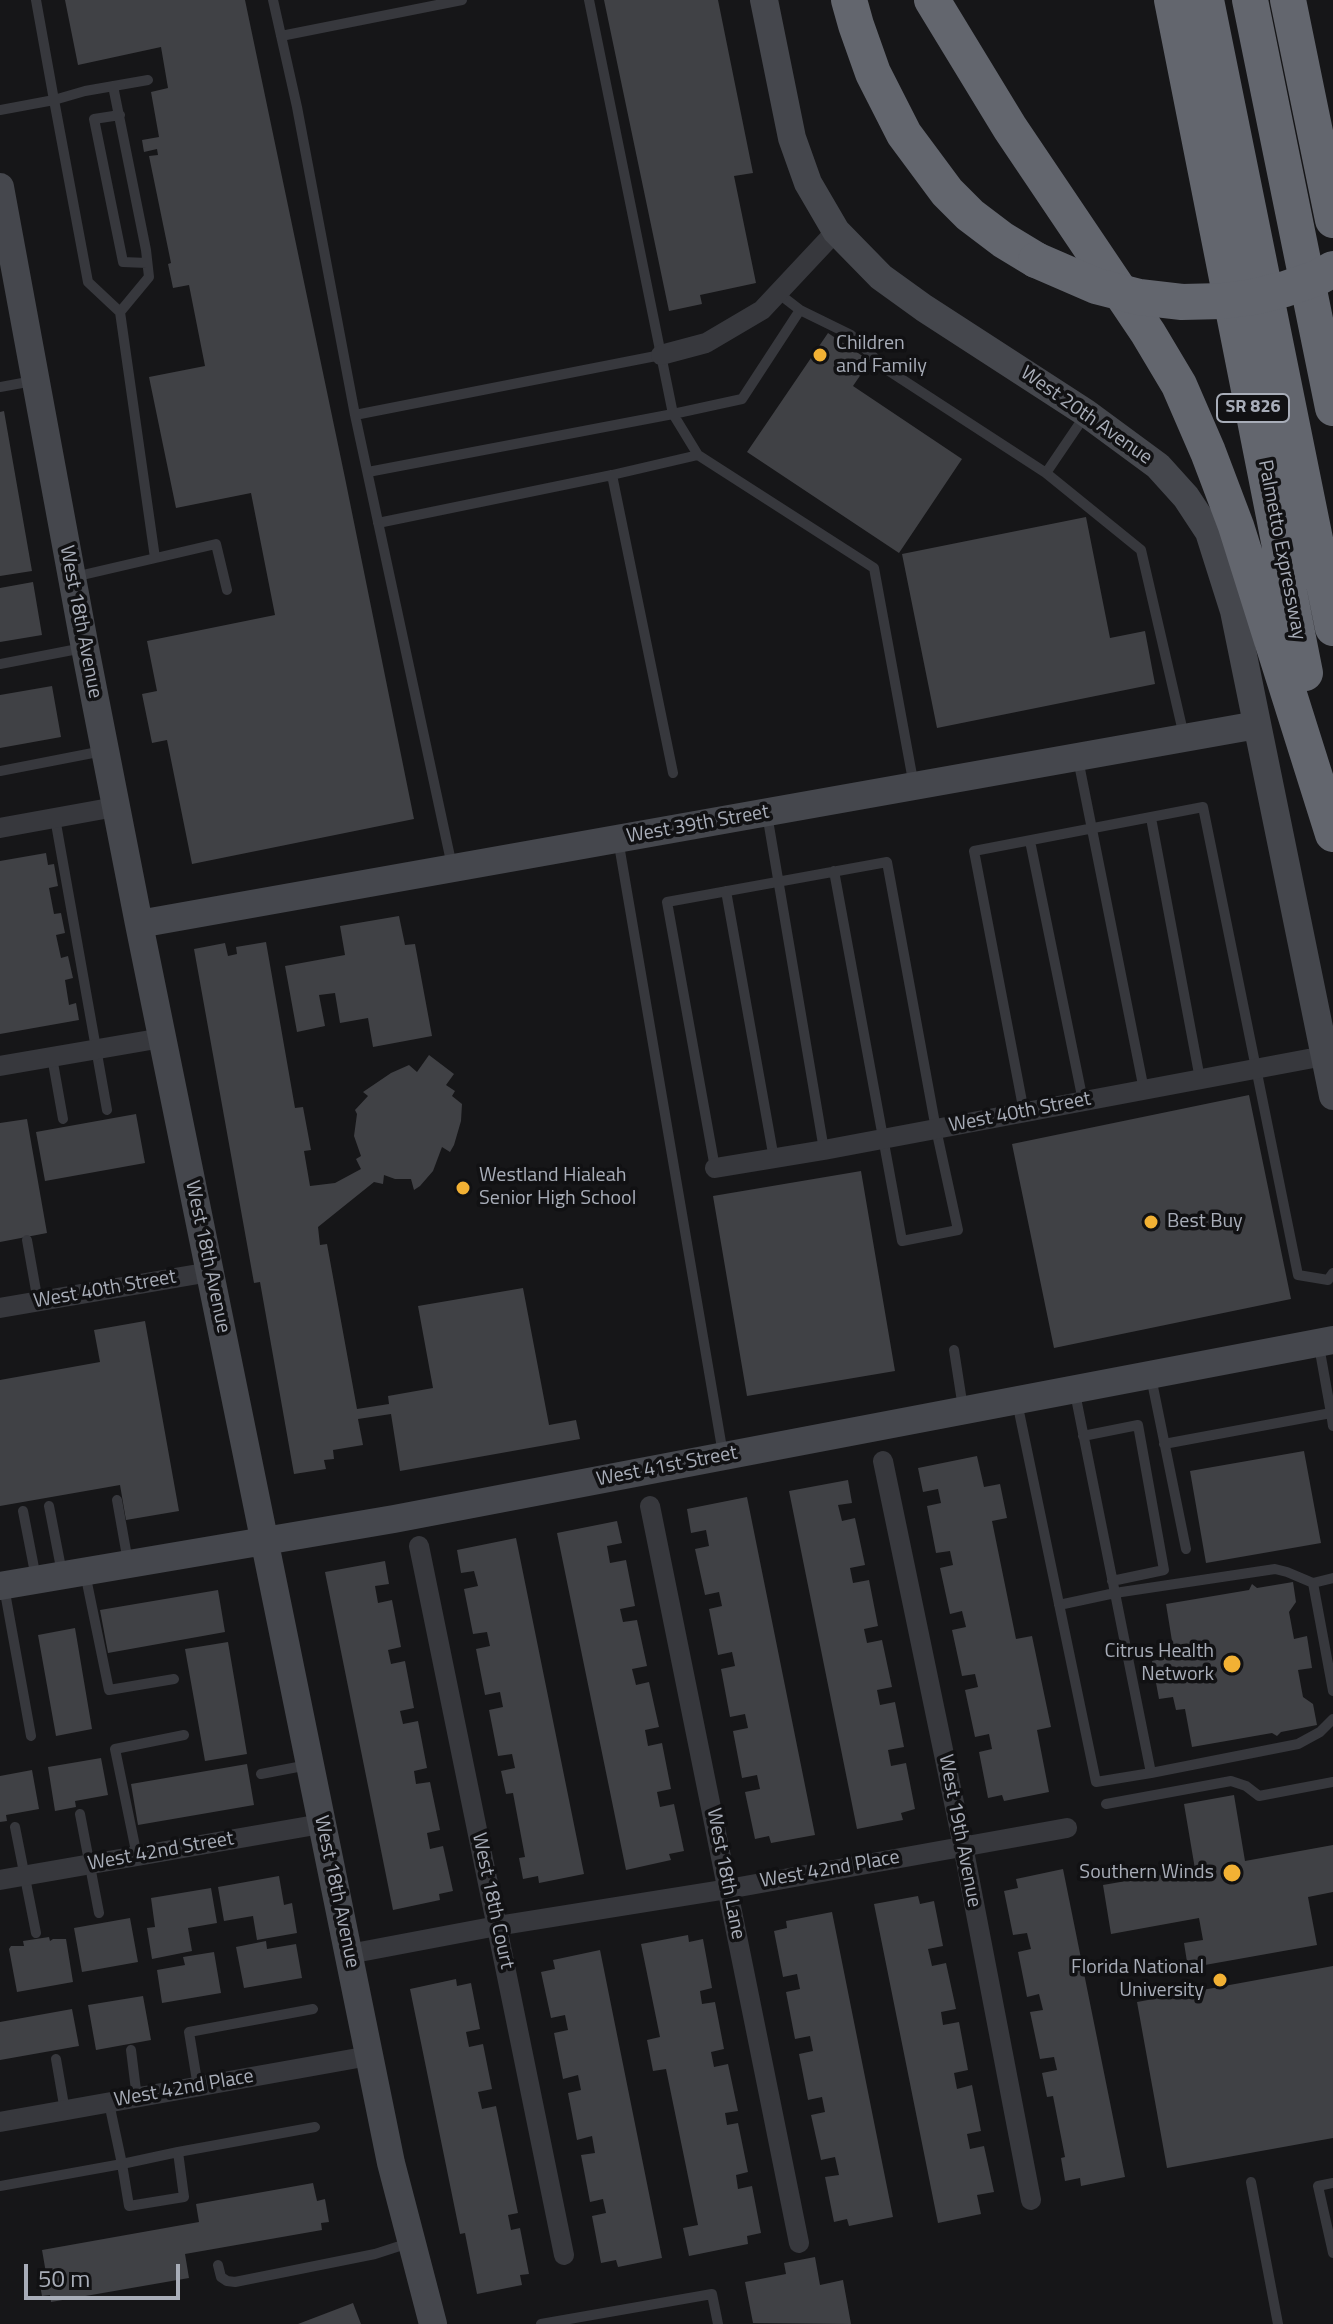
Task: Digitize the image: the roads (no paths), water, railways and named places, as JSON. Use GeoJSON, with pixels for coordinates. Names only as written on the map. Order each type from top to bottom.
{"type":"FeatureCollection","features":[{"type":"Feature","properties":{"kind":"highway"},"geometry":{"type":"LineString","coordinates":[[849,0],[873,73],[904,134],[947,192],[970,215],[1036,260],[1096,286],[1139,297],[1182,302],[1253,297],[1317,278],[1333,269]]}},
{"type":"Feature","properties":{"kind":"highway"},"geometry":{"type":"LineString","coordinates":[[932,0],[1010,128],[1148,333],[1179,385],[1236,526],[1333,834]]}},
{"type":"Feature","properties":{"kind":"highway","name":"Palmetto Expressway"},"geometry":{"type":"LineString","coordinates":[[1172,0],[1333,817]]}},
{"type":"Feature","properties":{"kind":"highway"},"geometry":{"type":"LineString","coordinates":[[1206,0],[1333,628]]}},
{"type":"Feature","properties":{"kind":"highway"},"geometry":{"type":"LineString","coordinates":[[1250,0],[1333,408]]}},
{"type":"Feature","properties":{"kind":"highway"},"geometry":{"type":"LineString","coordinates":[[1288,0],[1333,220]]}},
{"type":"Feature","properties":{"kind":"street","name":"West 20th Avenue"},"geometry":{"type":"LineString","coordinates":[[764,0],[792,138],[808,183],[836,231],[891,284],[1086,413],[1158,466],[1186,497],[1209,532],[1234,611],[1333,1096]]}},
{"type":"Feature","properties":{"kind":"street","name":"West 18th Avenue"},"geometry":{"type":"LineString","coordinates":[[0,187],[11,317],[35,381],[115,807],[321,1824],[391,2163],[433,2324]]}},
{"type":"Feature","properties":{"kind":"street"},"geometry":{"type":"LineString","coordinates":[[661,355],[706,343],[762,310],[836,231]]}},
{"type":"Feature","properties":{"kind":"street","name":"West 39th Street"},"geometry":{"type":"LineString","coordinates":[[139,924],[1257,725]]}},
{"type":"Feature","properties":{"kind":"street"},"geometry":{"type":"LineString","coordinates":[[0,828],[115,807]]}},
{"type":"Feature","properties":{"kind":"street"},"geometry":{"type":"LineString","coordinates":[[0,1066],[162,1038]]}},
{"type":"Feature","properties":{"kind":"street","name":"West 40th Street"},"geometry":{"type":"LineString","coordinates":[[715,1168],[1324,1056]]}},
{"type":"Feature","properties":{"kind":"street","name":"West 40th Street"},"geometry":{"type":"LineString","coordinates":[[0,1308],[210,1272]]}},
{"type":"Feature","properties":{"kind":"street","name":"West 41st Street"},"geometry":{"type":"LineString","coordinates":[[2,1586],[394,1519],[1326,1341]]}},
{"type":"Feature","properties":{"kind":"street","name":"West 19th Avenue"},"geometry":{"type":"LineString","coordinates":[[883,1461],[963,1846],[1031,2200]]}},
{"type":"Feature","properties":{"kind":"street","name":"West 18th Lane"},"geometry":{"type":"LineString","coordinates":[[650,1506],[799,2243]]}},
{"type":"Feature","properties":{"kind":"street","name":"West 18th Court"},"geometry":{"type":"LineString","coordinates":[[419,1546],[564,2255]]}},
{"type":"Feature","properties":{"kind":"street","name":"West 42nd Street"},"geometry":{"type":"LineString","coordinates":[[0,1880],[321,1824]]}},
{"type":"Feature","properties":{"kind":"street","name":"West 42nd Place"},"geometry":{"type":"LineString","coordinates":[[497,1926],[728,1889],[1067,1828]]}},
{"type":"Feature","properties":{"kind":"street"},"geometry":{"type":"LineString","coordinates":[[349,1954],[497,1926]]}},
{"type":"Feature","properties":{"kind":"street","name":"West 42nd Place"},"geometry":{"type":"LineString","coordinates":[[0,2122],[369,2056]]}},
{"type":"Feature","properties":{"kind":"lane"},"geometry":{"type":"LineString","coordinates":[[36,0],[88,282],[120,312],[155,558]]}},
{"type":"Feature","properties":{"kind":"lane"},"geometry":{"type":"LineString","coordinates":[[273,0],[297,107],[355,415],[453,868]]}},
{"type":"Feature","properties":{"kind":"lane"},"geometry":{"type":"LineString","coordinates":[[281,36],[462,0]]}},
{"type":"Feature","properties":{"kind":"lane"},"geometry":{"type":"LineString","coordinates":[[589,0],[673,414],[698,455],[874,568],[914,786]]}},
{"type":"Feature","properties":{"kind":"lane"},"geometry":{"type":"LineString","coordinates":[[0,110],[148,80]]}},
{"type":"Feature","properties":{"kind":"lane"},"geometry":{"type":"LineString","coordinates":[[113,86],[149,277],[120,312]]}},
{"type":"Feature","properties":{"kind":"lane"},"geometry":{"type":"LineString","coordinates":[[120,115],[94,119],[123,262],[147,263]]}},
{"type":"Feature","properties":{"kind":"lane"},"geometry":{"type":"LineString","coordinates":[[778,293],[800,310],[851,335],[886,369],[1046,473],[1141,550],[1184,738]]}},
{"type":"Feature","properties":{"kind":"lane"},"geometry":{"type":"LineString","coordinates":[[368,472],[742,399],[800,310]]}},
{"type":"Feature","properties":{"kind":"lane"},"geometry":{"type":"LineString","coordinates":[[355,415],[661,355]]}},
{"type":"Feature","properties":{"kind":"lane"},"geometry":{"type":"LineString","coordinates":[[0,387],[35,381]]}},
{"type":"Feature","properties":{"kind":"lane"},"geometry":{"type":"LineString","coordinates":[[1046,473],[1086,413]]}},
{"type":"Feature","properties":{"kind":"lane"},"geometry":{"type":"LineString","coordinates":[[378,523],[698,455]]}},
{"type":"Feature","properties":{"kind":"lane"},"geometry":{"type":"LineString","coordinates":[[612,475],[673,773]]}},
{"type":"Feature","properties":{"kind":"lane"},"geometry":{"type":"LineString","coordinates":[[72,577],[216,544],[227,590]]}},
{"type":"Feature","properties":{"kind":"lane"},"geometry":{"type":"LineString","coordinates":[[0,664],[85,648]]}},
{"type":"Feature","properties":{"kind":"lane"},"geometry":{"type":"LineString","coordinates":[[0,771],[104,750]]}},
{"type":"Feature","properties":{"kind":"lane"},"geometry":{"type":"LineString","coordinates":[[1078,757],[1144,1090]]}},
{"type":"Feature","properties":{"kind":"lane"},"geometry":{"type":"LineString","coordinates":[[1024,1112],[974,851],[1203,807],[1298,1275],[1328,1280],[1333,1273]]}},
{"type":"Feature","properties":{"kind":"lane"},"geometry":{"type":"LineString","coordinates":[[767,812],[824,1150]]}},
{"type":"Feature","properties":{"kind":"lane"},"geometry":{"type":"LineString","coordinates":[[55,818],[107,1110]]}},
{"type":"Feature","properties":{"kind":"lane"},"geometry":{"type":"LineString","coordinates":[[1151,818],[1200,1079]]}},
{"type":"Feature","properties":{"kind":"lane"},"geometry":{"type":"LineString","coordinates":[[618,839],[724,1456]]}},
{"type":"Feature","properties":{"kind":"lane"},"geometry":{"type":"LineString","coordinates":[[1030,841],[1083,1101]]}},
{"type":"Feature","properties":{"kind":"lane"},"geometry":{"type":"LineString","coordinates":[[715,1168],[667,902],[834,871],[887,862],[936,1129],[958,1230],[902,1241],[834,871]]}},
{"type":"Feature","properties":{"kind":"lane"},"geometry":{"type":"LineString","coordinates":[[726,891],[774,1159]]}},
{"type":"Feature","properties":{"kind":"lane"},"geometry":{"type":"LineString","coordinates":[[52,1057],[63,1119]]}},
{"type":"Feature","properties":{"kind":"lane"},"geometry":{"type":"LineString","coordinates":[[27,1240],[38,1302]]}},
{"type":"Feature","properties":{"kind":"lane"},"geometry":{"type":"LineString","coordinates":[[1326,1341],[1333,1426]]}},
{"type":"Feature","properties":{"kind":"lane"},"geometry":{"type":"LineString","coordinates":[[954,1350],[964,1410]]}},
{"type":"Feature","properties":{"kind":"lane"},"geometry":{"type":"LineString","coordinates":[[1151,1375],[1186,1549]]}},
{"type":"Feature","properties":{"kind":"lane"},"geometry":{"type":"LineString","coordinates":[[1074,1389],[1151,1773]]}},
{"type":"Feature","properties":{"kind":"lane"},"geometry":{"type":"LineString","coordinates":[[1017,1400],[1096,1782],[1298,1744],[1320,1732],[1333,1719]]}},
{"type":"Feature","properties":{"kind":"lane"},"geometry":{"type":"LineString","coordinates":[[1164,1444],[1331,1413]]}},
{"type":"Feature","properties":{"kind":"lane"},"geometry":{"type":"LineString","coordinates":[[1083,1436],[1138,1425],[1164,1570],[1112,1581]]}},
{"type":"Feature","properties":{"kind":"lane"},"geometry":{"type":"LineString","coordinates":[[117,1500],[128,1564]]}},
{"type":"Feature","properties":{"kind":"lane"},"geometry":{"type":"LineString","coordinates":[[49,1506],[61,1575]]}},
{"type":"Feature","properties":{"kind":"lane"},"geometry":{"type":"LineString","coordinates":[[23,1511],[61,1575],[109,1690],[174,1679]]}},
{"type":"Feature","properties":{"kind":"lane"},"geometry":{"type":"LineString","coordinates":[[1059,1605],[1115,1593],[1275,1569],[1313,1583],[1333,1578]]}},
{"type":"Feature","properties":{"kind":"lane"},"geometry":{"type":"LineString","coordinates":[[1313,1583],[1333,1691]]}},
{"type":"Feature","properties":{"kind":"lane"},"geometry":{"type":"LineString","coordinates":[[2,1586],[31,1736]]}},
{"type":"Feature","properties":{"kind":"lane"},"geometry":{"type":"LineString","coordinates":[[137,1856],[115,1749],[184,1735]]}},
{"type":"Feature","properties":{"kind":"lane"},"geometry":{"type":"LineString","coordinates":[[261,1774],[310,1764]]}},
{"type":"Feature","properties":{"kind":"lane"},"geometry":{"type":"LineString","coordinates":[[1106,1804],[1231,1781],[1246,1786],[1259,1796],[1333,1782]]}},
{"type":"Feature","properties":{"kind":"lane"},"geometry":{"type":"LineString","coordinates":[[80,1814],[99,1913]]}},
{"type":"Feature","properties":{"kind":"lane"},"geometry":{"type":"LineString","coordinates":[[15,1827],[36,1933]]}},
{"type":"Feature","properties":{"kind":"lane"},"geometry":{"type":"LineString","coordinates":[[198,2087],[189,2032],[313,2009]]}},
{"type":"Feature","properties":{"kind":"lane"},"geometry":{"type":"LineString","coordinates":[[131,2050],[137,2098]]}},
{"type":"Feature","properties":{"kind":"lane"},"geometry":{"type":"LineString","coordinates":[[56,2059],[65,2111]]}},
{"type":"Feature","properties":{"kind":"lane"},"geometry":{"type":"LineString","coordinates":[[109,2103],[129,2206],[184,2197],[178,2152]]}},
{"type":"Feature","properties":{"kind":"lane"},"geometry":{"type":"LineString","coordinates":[[0,2186],[315,2127]]}},
{"type":"Feature","properties":{"kind":"lane"},"geometry":{"type":"LineString","coordinates":[[1251,2182],[1278,2324]]}},
{"type":"Feature","properties":{"kind":"lane"},"geometry":{"type":"LineString","coordinates":[[1333,2183],[1318,2186],[1333,2253]]}},
{"type":"Feature","properties":{"kind":"lane"},"geometry":{"type":"LineString","coordinates":[[218,2265],[221,2277],[235,2282],[375,2254],[411,2242]]}},
{"type":"Feature","properties":{"kind":"lane"},"geometry":{"type":"LineString","coordinates":[[541,2324],[712,2294],[718,2324]]}},
{"type":"Feature","properties":{"kind":"place","name":"Children and Family"},"geometry":{"type":"Point","coordinates":[820,355]}},
{"type":"Feature","properties":{"kind":"place","name":"Westland Hialeah Senior High School"},"geometry":{"type":"Point","coordinates":[463,1188]}},
{"type":"Feature","properties":{"kind":"place","name":"Best Buy"},"geometry":{"type":"Point","coordinates":[1151,1222]}},
{"type":"Feature","properties":{"kind":"place","name":"Citrus Health Network"},"geometry":{"type":"Point","coordinates":[1232,1664]}},
{"type":"Feature","properties":{"kind":"place","name":"Southern Winds"},"geometry":{"type":"Point","coordinates":[1232,1873]}},
{"type":"Feature","properties":{"kind":"place","name":"Florida National University"},"geometry":{"type":"Point","coordinates":[1220,1980]}}]}
